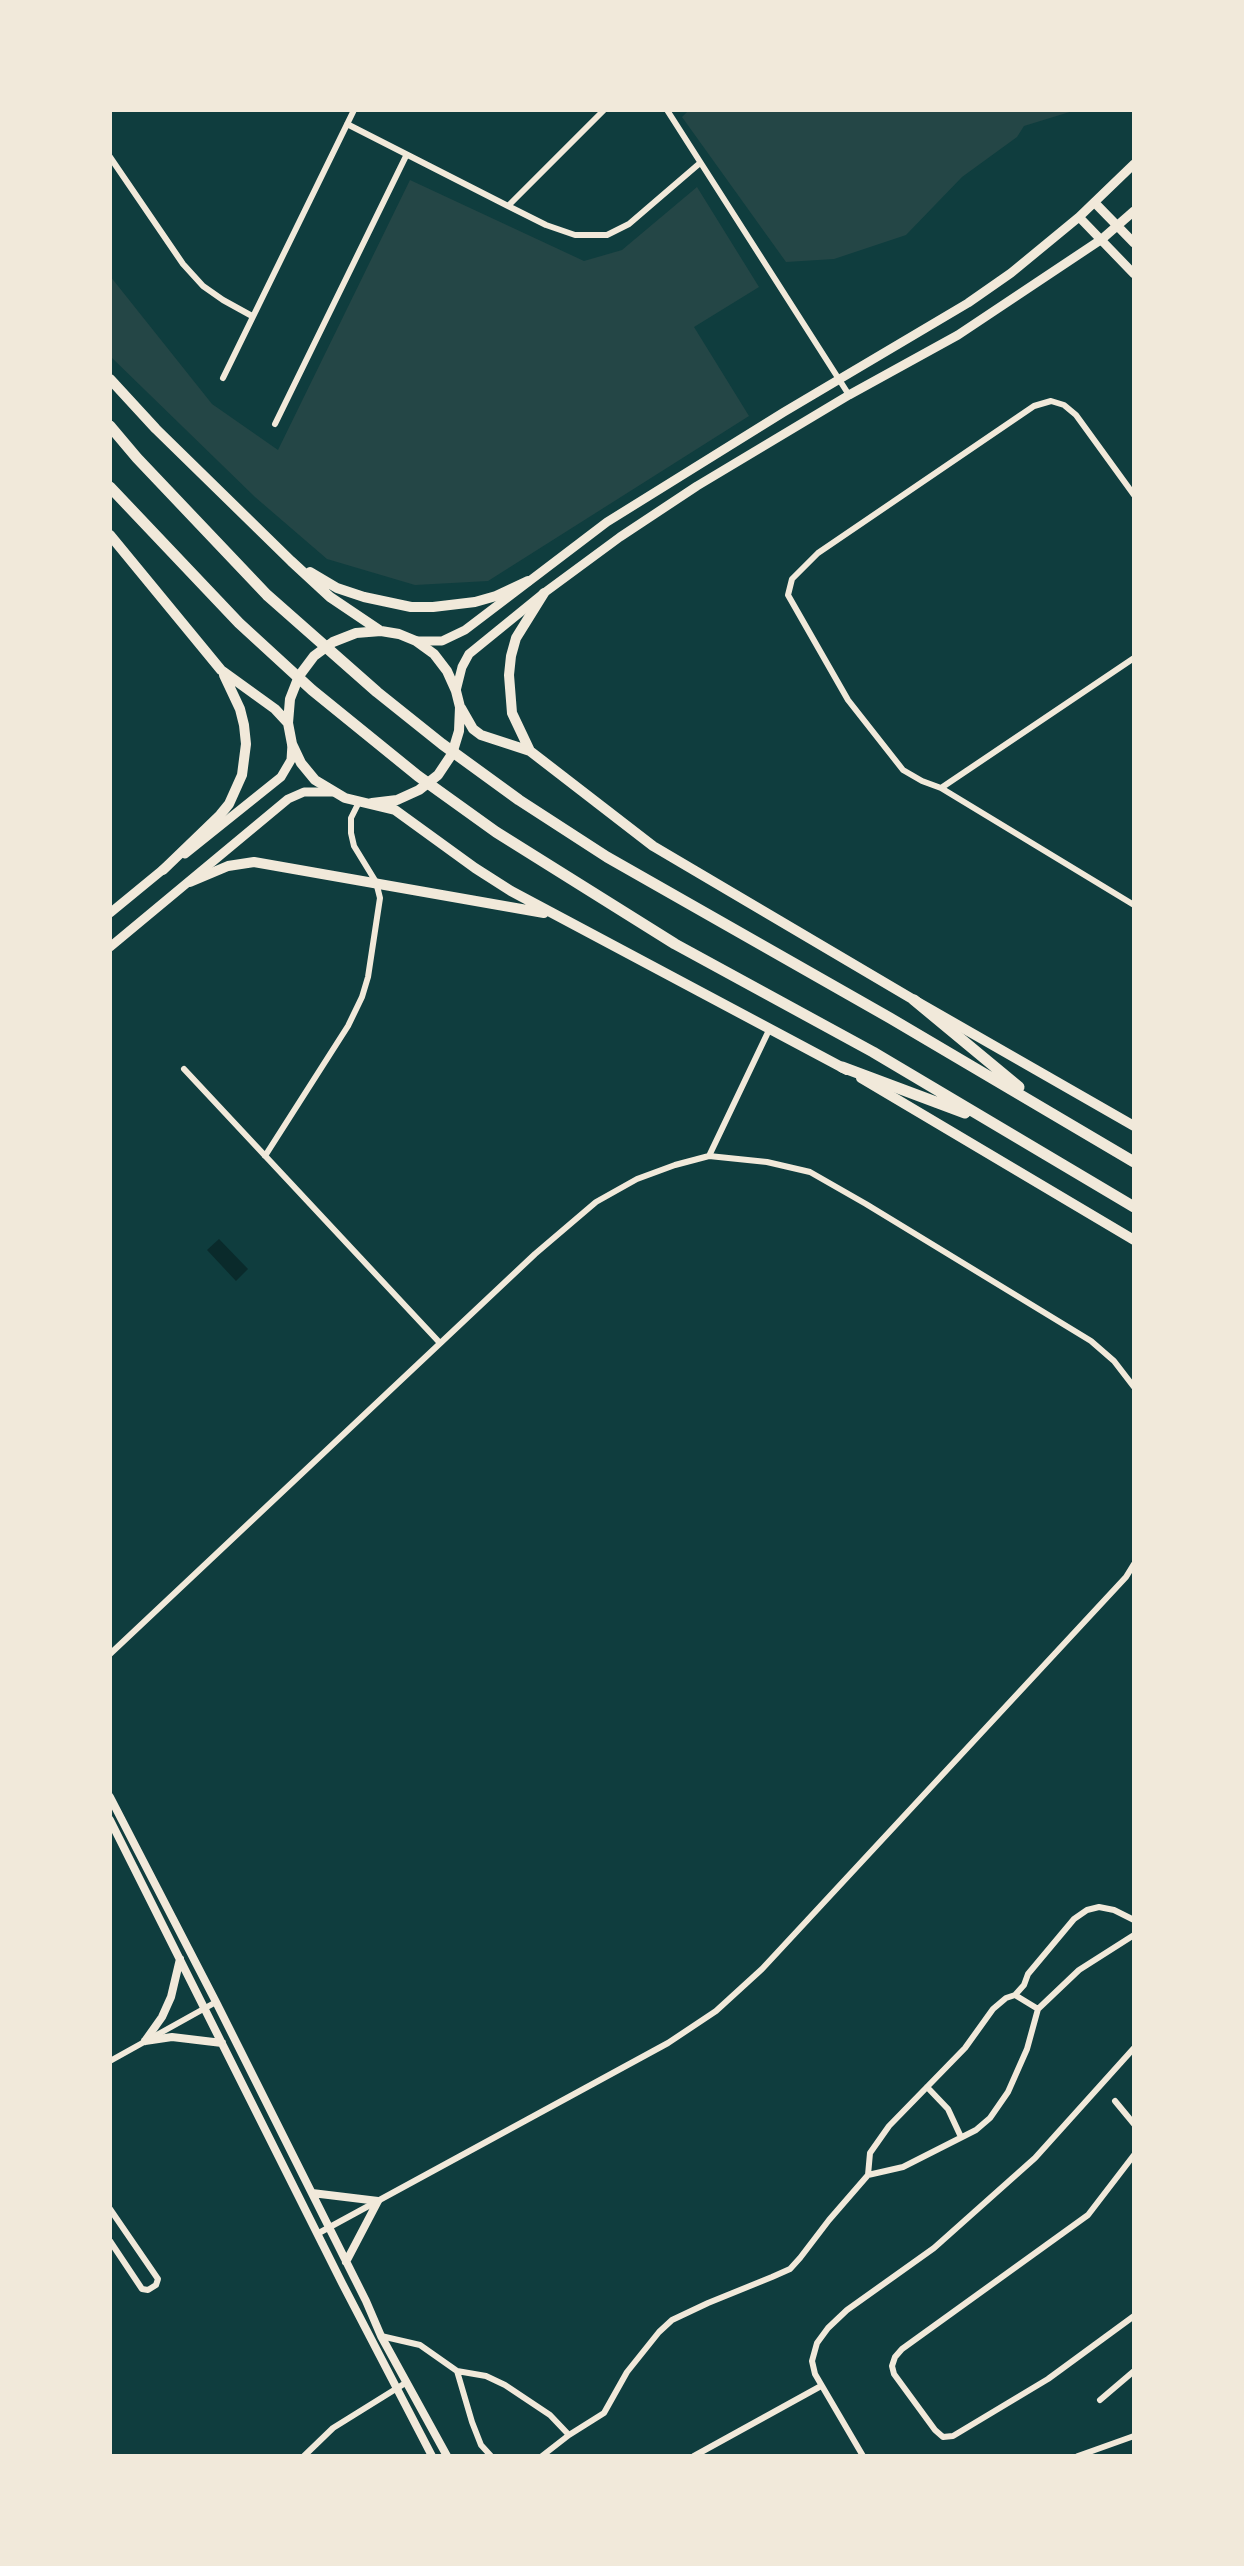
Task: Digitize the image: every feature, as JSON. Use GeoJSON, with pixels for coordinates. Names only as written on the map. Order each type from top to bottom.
{"type":"FeatureCollection","features":[{"type":"Feature","properties":{"kind":"highway"},"geometry":{"type":"LineString","coordinates":[[110,379],[291,561],[330,597],[381,631]]}},
{"type":"Feature","properties":{"kind":"highway"},"geometry":{"type":"LineString","coordinates":[[110,426],[267,595],[382,696],[519,800],[607,857],[1134,1162]]}},
{"type":"Feature","properties":{"kind":"highway"},"geometry":{"type":"LineString","coordinates":[[110,487],[239,623],[364,734],[496,832],[675,944],[873,1052],[1134,1207]]}},
{"type":"Feature","properties":{"kind":"highway"},"geometry":{"type":"LineString","coordinates":[[110,535],[221,670],[240,709],[244,725],[246,744],[242,775],[229,804],[163,870]]}},
{"type":"Feature","properties":{"kind":"highway"},"geometry":{"type":"LineString","coordinates":[[291,561],[337,588],[375,601],[411,607],[475,602],[528,581]]}},
{"type":"Feature","properties":{"kind":"highway"},"geometry":{"type":"LineString","coordinates":[[530,751],[512,713],[509,675],[516,638],[544,593]]}},
{"type":"Feature","properties":{"kind":"highway"},"geometry":{"type":"LineString","coordinates":[[381,631],[416,641],[434,654],[447,671],[456,691],[460,707],[459,731],[452,754],[438,775],[419,790],[397,800],[359,802],[332,792],[315,780],[301,763],[292,744],[288,723],[290,699],[299,676],[314,656],[333,642],[356,633],[381,631]]}},
{"type":"Feature","properties":{"kind":"highway"},"geometry":{"type":"LineString","coordinates":[[221,670],[275,709],[288,723]]}},
{"type":"Feature","properties":{"kind":"highway"},"geometry":{"type":"LineString","coordinates":[[460,707],[473,729],[481,735],[530,751],[653,846],[1134,1126]]}},
{"type":"Feature","properties":{"kind":"highway"},"geometry":{"type":"LineString","coordinates":[[372,803],[406,816],[475,868],[573,924],[842,1067],[1134,1240]]}},
{"type":"Feature","properties":{"kind":"highway"},"geometry":{"type":"LineString","coordinates":[[190,882],[228,866],[254,862],[525,909],[573,924]]}},
{"type":"Feature","properties":{"kind":"highway"},"geometry":{"type":"LineString","coordinates":[[914,1000],[1044,1108]]}},
{"type":"Feature","properties":{"kind":"highway"},"geometry":{"type":"LineString","coordinates":[[842,1067],[993,1123]]}},
{"type":"Feature","properties":{"kind":"main road"},"geometry":{"type":"LineString","coordinates":[[416,641],[442,641],[465,630],[607,522],[968,303],[1011,273],[1079,217],[1134,164]]}},
{"type":"Feature","properties":{"kind":"main road"},"geometry":{"type":"LineString","coordinates":[[1095,203],[1134,243]]}},
{"type":"Feature","properties":{"kind":"main road"},"geometry":{"type":"LineString","coordinates":[[456,691],[469,654],[544,593],[697,486],[849,395],[958,335],[1102,239],[1134,211]]}},
{"type":"Feature","properties":{"kind":"main road"},"geometry":{"type":"LineString","coordinates":[[1079,217],[1134,274]]}},
{"type":"Feature","properties":{"kind":"main road"},"geometry":{"type":"LineString","coordinates":[[110,913],[281,777],[291,760],[292,744]]}},
{"type":"Feature","properties":{"kind":"main road"},"geometry":{"type":"LineString","coordinates":[[110,947],[288,799],[304,792],[332,792]]}},
{"type":"Feature","properties":{"kind":"street"},"geometry":{"type":"LineString","coordinates":[[223,378],[354,110]]}},
{"type":"Feature","properties":{"kind":"street"},"geometry":{"type":"LineString","coordinates":[[508,206],[604,110]]}},
{"type":"Feature","properties":{"kind":"street"},"geometry":{"type":"LineString","coordinates":[[670,111],[849,395]]}},
{"type":"Feature","properties":{"kind":"street"},"geometry":{"type":"LineString","coordinates":[[347,124],[546,225],[575,235],[607,235],[629,224],[700,163]]}},
{"type":"Feature","properties":{"kind":"street"},"geometry":{"type":"LineString","coordinates":[[275,424],[406,156]]}},
{"type":"Feature","properties":{"kind":"street"},"geometry":{"type":"LineString","coordinates":[[110,157],[183,264],[203,286],[252,316]]}},
{"type":"Feature","properties":{"kind":"street"},"geometry":{"type":"LineString","coordinates":[[1134,495],[1076,415],[1064,405],[1051,401],[1034,406],[818,553],[792,579],[788,595],[848,700],[903,770],[941,788],[1134,905]]}},
{"type":"Feature","properties":{"kind":"street"},"geometry":{"type":"LineString","coordinates":[[941,788],[1134,658]]}},
{"type":"Feature","properties":{"kind":"street"},"geometry":{"type":"LineString","coordinates":[[265,1156],[334,1048],[362,997],[380,910],[376,882],[354,846],[351,833],[351,818],[359,802]]}},
{"type":"Feature","properties":{"kind":"street"},"geometry":{"type":"LineString","coordinates":[[709,1156],[770,1028]]}},
{"type":"Feature","properties":{"kind":"street"},"geometry":{"type":"LineString","coordinates":[[184,1069],[440,1343]]}},
{"type":"Feature","properties":{"kind":"street"},"geometry":{"type":"LineString","coordinates":[[110,1654],[535,1254],[596,1202],[637,1179],[709,1156],[767,1162],[810,1172],[1091,1341],[1114,1361],[1134,1387]]}},
{"type":"Feature","properties":{"kind":"street"},"geometry":{"type":"LineString","coordinates":[[317,2234],[668,2043],[716,2011],[755,1977],[1126,1577],[1134,1564]]}},
{"type":"Feature","properties":{"kind":"street"},"geometry":{"type":"LineString","coordinates":[[110,1797],[216,2002],[381,2336],[447,2456]]}},
{"type":"Feature","properties":{"kind":"street"},"geometry":{"type":"LineString","coordinates":[[110,1820],[432,2456]]}},
{"type":"Feature","properties":{"kind":"street"},"geometry":{"type":"LineString","coordinates":[[542,2456],[604,2413],[627,2372],[672,2320],[790,2269],[868,2175],[870,2153],[889,2126],[965,2048],[993,2009],[1024,1985],[1028,1974],[1074,1919],[1087,1910],[1099,1907],[1114,1910],[1134,1920]]}},
{"type":"Feature","properties":{"kind":"street"},"geometry":{"type":"LineString","coordinates":[[868,2175],[903,2167],[990,2118],[1008,2092],[1027,2049],[1038,2009],[1079,1970],[1134,1935]]}},
{"type":"Feature","properties":{"kind":"street"},"geometry":{"type":"LineString","coordinates":[[145,2041],[162,2017],[171,1997],[180,1959]]}},
{"type":"Feature","properties":{"kind":"street"},"geometry":{"type":"LineString","coordinates":[[1015,1995],[1038,2009]]}},
{"type":"Feature","properties":{"kind":"street"},"geometry":{"type":"LineString","coordinates":[[110,2061],[216,2002]]}},
{"type":"Feature","properties":{"kind":"street"},"geometry":{"type":"LineString","coordinates":[[145,2041],[172,2037],[222,2043]]}},
{"type":"Feature","properties":{"kind":"street"},"geometry":{"type":"LineString","coordinates":[[863,2456],[821,2386],[812,2361],[817,2343],[847,2310],[934,2248],[1015,2177],[1134,2048]]}},
{"type":"Feature","properties":{"kind":"street"},"geometry":{"type":"LineString","coordinates":[[927,2087],[948,2109],[961,2137]]}},
{"type":"Feature","properties":{"kind":"street"},"geometry":{"type":"LineString","coordinates":[[1115,2101],[1134,2124]]}},
{"type":"Feature","properties":{"kind":"street"},"geometry":{"type":"LineString","coordinates":[[1134,2155],[1088,2215],[902,2349],[892,2366],[894,2374],[935,2430],[943,2437],[953,2436],[1048,2379],[1134,2316]]}},
{"type":"Feature","properties":{"kind":"street"},"geometry":{"type":"LineString","coordinates":[[312,2193],[378,2201]]}},
{"type":"Feature","properties":{"kind":"street"},"geometry":{"type":"LineString","coordinates":[[346,2262],[378,2201]]}},
{"type":"Feature","properties":{"kind":"street"},"geometry":{"type":"LineString","coordinates":[[110,2209],[158,2279],[156,2285],[148,2290],[142,2289],[110,2241]]}},
{"type":"Feature","properties":{"kind":"street"},"geometry":{"type":"LineString","coordinates":[[381,2336],[420,2345],[457,2371],[486,2376],[505,2385],[550,2415],[569,2435]]}},
{"type":"Feature","properties":{"kind":"street"},"geometry":{"type":"LineString","coordinates":[[457,2371],[481,2445],[491,2456]]}},
{"type":"Feature","properties":{"kind":"street"},"geometry":{"type":"LineString","coordinates":[[1100,2400],[1134,2371]]}},
{"type":"Feature","properties":{"kind":"street"},"geometry":{"type":"LineString","coordinates":[[304,2456],[333,2428],[407,2382]]}},
{"type":"Feature","properties":{"kind":"street"},"geometry":{"type":"LineString","coordinates":[[694,2456],[821,2386]]}},
{"type":"Feature","properties":{"kind":"street"},"geometry":{"type":"LineString","coordinates":[[1078,2456],[1134,2436]]}},
{"type":"Feature","properties":{"kind":"shaded area"},"geometry":{"type":"Polygon","coordinates":[[[689,110],[1076,110],[1024,126],[1017,137],[962,177],[906,235],[834,259],[786,262],[682,117],[689,110]]]}},
{"type":"Feature","properties":{"kind":"shaded area"},"geometry":{"type":"Polygon","coordinates":[[[410,180],[584,261],[622,250],[697,187],[759,287],[694,327],[749,416],[488,581],[415,585],[327,559],[255,497],[110,356],[110,276],[212,404],[278,450],[410,180]]]}},
{"type":"Feature","properties":{"kind":"shaded area"},"geometry":{"type":"Polygon","coordinates":[[[219,1239],[248,1269],[236,1281],[207,1250],[219,1239]]]}}]}
